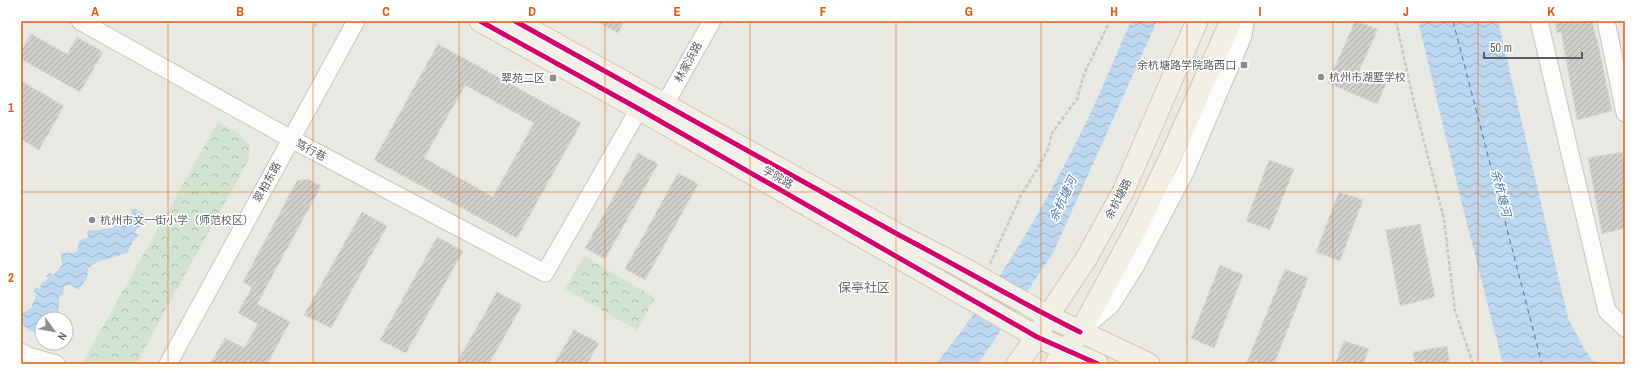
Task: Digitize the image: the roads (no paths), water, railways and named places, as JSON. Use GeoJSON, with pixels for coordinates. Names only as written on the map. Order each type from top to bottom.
{"type":"FeatureCollection","features":[{"type":"Feature","properties":{"kind":"main road","name":"学院路"},"geometry":{"type":"LineString","coordinates":[[480,21],[638,109],[1008,320],[1037,337],[1060,357],[1098,364]]}},
{"type":"Feature","properties":{"kind":"main road","name":"学院路"},"geometry":{"type":"LineString","coordinates":[[515,21],[1020,301],[1080,332],[1149,364]]}},
{"type":"Feature","properties":{"kind":"main road","name":"余杭塘路"},"geometry":{"type":"LineString","coordinates":[[1017,364],[1037,337],[1048,316],[1086,259],[1124,190],[1196,21]]}},
{"type":"Feature","properties":{"kind":"main road"},"geometry":{"type":"LineString","coordinates":[[1060,357],[1080,332],[1136,229],[1165,169],[1231,21]]}},
{"type":"Feature","properties":{"kind":"street","name":"笃行巷"},"geometry":{"type":"LineString","coordinates":[[80,21],[291,139],[545,273],[638,109]]}},
{"type":"Feature","properties":{"kind":"street","name":"翠柏东路"},"geometry":{"type":"LineString","coordinates":[[168,364],[356,21]]}},
{"type":"Feature","properties":{"kind":"street","name":"林家浜路"},"geometry":{"type":"LineString","coordinates":[[665,104],[712,21]]}},
{"type":"Feature","properties":{"kind":"street"},"geometry":{"type":"LineString","coordinates":[[1080,332],[1111,305],[1135,267],[1188,165],[1243,36],[1245,21]]}},
{"type":"Feature","properties":{"kind":"street"},"geometry":{"type":"LineString","coordinates":[[1539,21],[1607,311],[1625,328]]}},
{"type":"Feature","properties":{"kind":"street"},"geometry":{"type":"LineString","coordinates":[[1606,21],[1625,113]]}},
{"type":"Feature","properties":{"kind":"street"},"geometry":{"type":"LineString","coordinates":[[21,352],[28,356],[56,364]]}},
{"type":"Feature","properties":{"kind":"water","name":"余杭塘河"},"geometry":{"type":"Polygon","coordinates":[[[1131,21],[1157,21],[1053,253],[978,364],[936,364],[994,285],[1045,201],[1083,128],[1131,21]]]}},
{"type":"Feature","properties":{"kind":"water","name":"余杭塘河"},"geometry":{"type":"Polygon","coordinates":[[[1418,21],[1498,21],[1568,318],[1582,345],[1593,361],[1603,364],[1503,364],[1463,208],[1418,21]]]}},
{"type":"Feature","properties":{"kind":"water"},"geometry":{"type":"Polygon","coordinates":[[[130,209],[136,209],[144,214],[142,218],[148,218],[147,222],[137,228],[135,233],[139,235],[133,241],[127,253],[97,262],[88,268],[87,278],[78,290],[70,284],[64,287],[63,295],[59,296],[58,311],[34,311],[34,332],[27,329],[21,319],[21,314],[31,308],[37,294],[33,292],[35,287],[40,289],[41,283],[48,279],[46,276],[50,273],[53,275],[62,265],[61,253],[76,253],[80,240],[88,237],[87,231],[111,228],[115,224],[112,219],[117,216],[125,223],[130,220],[129,216],[133,214],[130,209]]]}},
{"type":"Feature","properties":{"kind":"place","name":"余杭塘路学院路西口"},"geometry":{"type":"Point","coordinates":[1244,65]}},
{"type":"Feature","properties":{"kind":"place","name":"杭州市湖墅学校"},"geometry":{"type":"Point","coordinates":[1321,77]}},
{"type":"Feature","properties":{"kind":"place","name":"翠苑二区"},"geometry":{"type":"Point","coordinates":[553,78]}},
{"type":"Feature","properties":{"kind":"place","name":"杭州市文一街小学（师范校区）"},"geometry":{"type":"Point","coordinates":[92,220]}},
{"type":"Feature","properties":{"kind":"district","name":"保亭社区"},"geometry":{"type":"Point","coordinates":[864,287]}}]}
